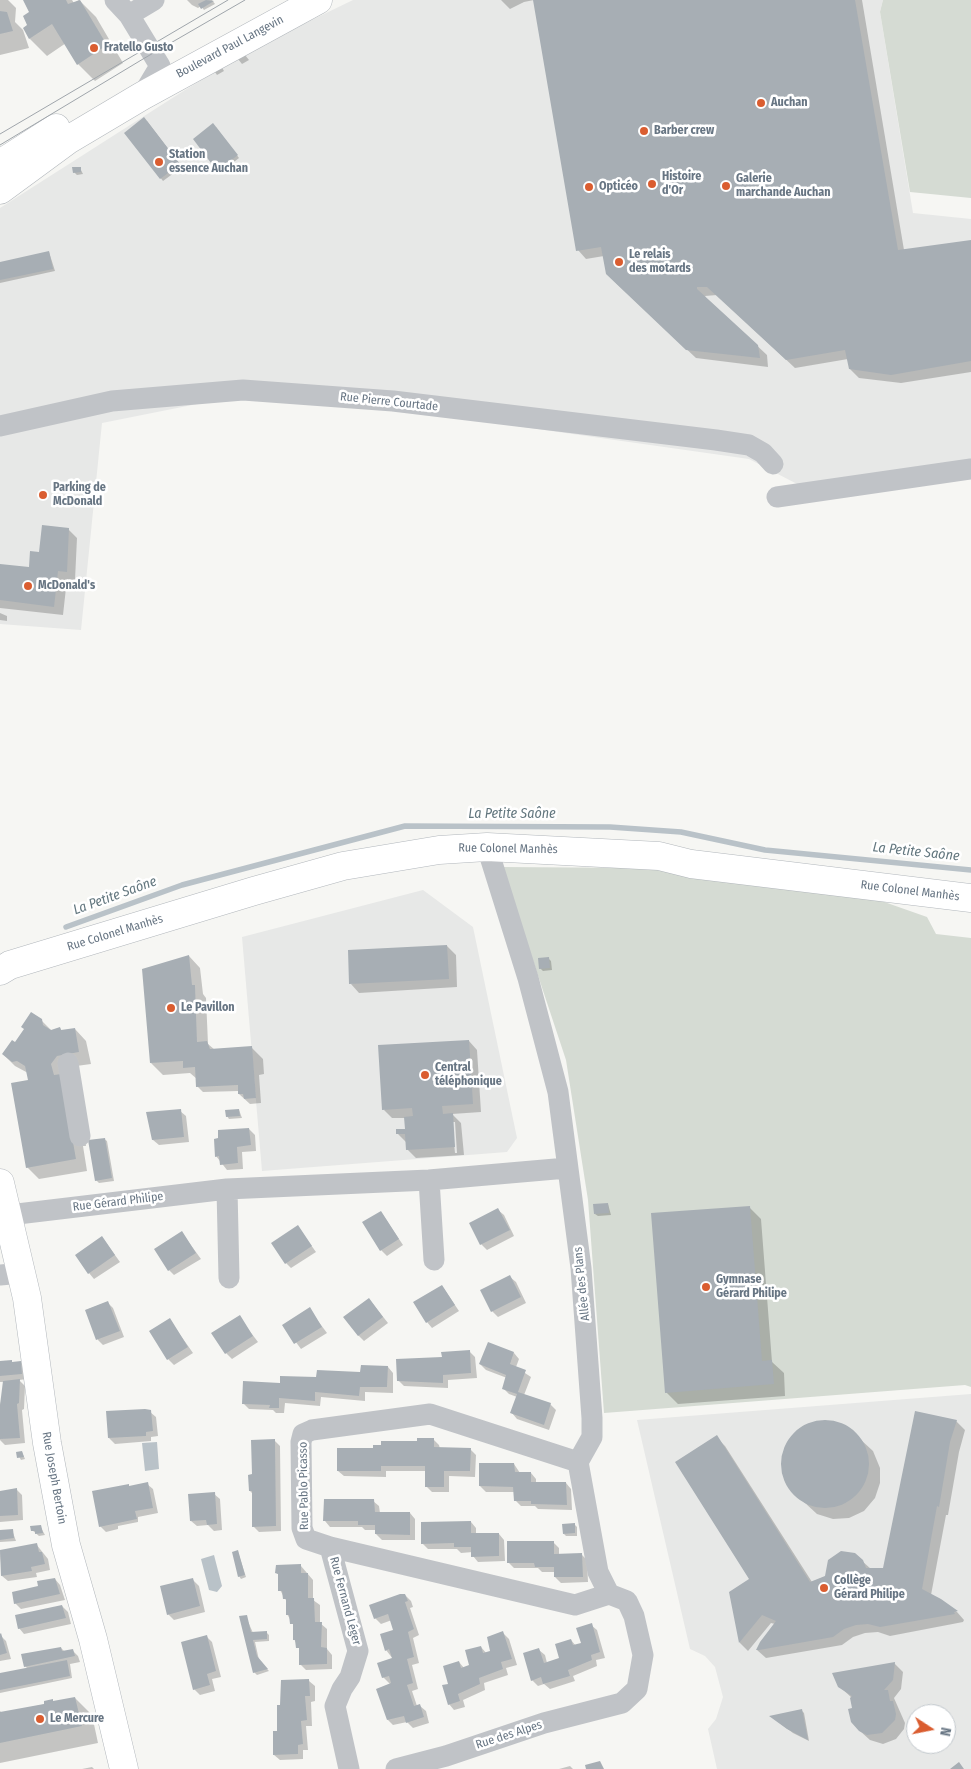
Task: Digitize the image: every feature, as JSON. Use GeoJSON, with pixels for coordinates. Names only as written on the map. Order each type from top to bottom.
{"type":"FeatureCollection","features":[{"type":"Feature","properties":{"kind":"street"},"geometry":{"type":"LineString","coordinates":[[154,0],[122,8],[160,66]]}},
{"type":"Feature","properties":{"kind":"street","name":"Boulevard Paul Langevin"},"geometry":{"type":"LineString","coordinates":[[0,164],[160,66],[286,0]]}},
{"type":"Feature","properties":{"kind":"street","name":"Boulevard Paul Langevin"},"geometry":{"type":"LineString","coordinates":[[0,190],[68,140],[142,96],[318,0]]}},
{"type":"Feature","properties":{"kind":"street","name":"Boulevard Paul Langevin"},"geometry":{"type":"LineString","coordinates":[[142,96],[160,66]]}},
{"type":"Feature","properties":{"kind":"street","name":"Rue Pierre Courtade"},"geometry":{"type":"LineString","coordinates":[[0,426],[16,420],[112,401],[186,393],[251,390],[394,402],[749,445],[763,453],[773,464]]}},
{"type":"Feature","properties":{"kind":"street"},"geometry":{"type":"LineString","coordinates":[[776,496],[971,469]]}},
{"type":"Feature","properties":{"kind":"street","name":"Rue Colonel Manhès"},"geometry":{"type":"LineString","coordinates":[[0,971],[10,965],[343,866],[439,850],[488,847],[659,856],[691,864],[971,898]]}},
{"type":"Feature","properties":{"kind":"street","name":"Allée des Plans"},"geometry":{"type":"LineString","coordinates":[[488,847],[528,978],[558,1092],[581,1268],[592,1418],[592,1437],[578,1462]]}},
{"type":"Feature","properties":{"kind":"street"},"geometry":{"type":"LineString","coordinates":[[68,1063],[80,1136]]}},
{"type":"Feature","properties":{"kind":"street","name":"Rue Gérard Philipe"},"geometry":{"type":"LineString","coordinates":[[9,1215],[227,1189],[429,1180],[567,1168]]}},
{"type":"Feature","properties":{"kind":"street"},"geometry":{"type":"LineString","coordinates":[[429,1180],[434,1260]]}},
{"type":"Feature","properties":{"kind":"street","name":"Rue Joseph Bertoin"},"geometry":{"type":"LineString","coordinates":[[0,1183],[9,1215],[11,1274],[36,1354],[47,1443],[66,1545],[93,1639],[124,1769]]}},
{"type":"Feature","properties":{"kind":"street"},"geometry":{"type":"LineString","coordinates":[[227,1189],[229,1278]]}},
{"type":"Feature","properties":{"kind":"street","name":"Rue Pablo Picasso"},"geometry":{"type":"LineString","coordinates":[[578,1462],[430,1414],[312,1430],[303,1434],[301,1442],[302,1528],[306,1540],[330,1547],[575,1605],[609,1594]]}},
{"type":"Feature","properties":{"kind":"street"},"geometry":{"type":"LineString","coordinates":[[578,1462],[598,1572],[609,1594]]}},
{"type":"Feature","properties":{"kind":"street","name":"Rue Fernand Léger"},"geometry":{"type":"LineString","coordinates":[[330,1547],[358,1651],[350,1677],[342,1689],[335,1706],[349,1769]]}},
{"type":"Feature","properties":{"kind":"street","name":"Rue des Alpes"},"geometry":{"type":"LineString","coordinates":[[396,1769],[446,1756],[544,1723],[622,1703],[637,1689],[643,1655],[634,1616],[627,1600],[609,1594]]}},
{"type":"Feature","properties":{"kind":"shaded area"},"geometry":{"type":"Polygon","coordinates":[[[353,0],[883,0],[880,12],[913,213],[971,219],[971,459],[799,485],[749,459],[396,409],[237,396],[102,423],[81,630],[0,624],[0,208],[256,47],[353,0]]]}},
{"type":"Feature","properties":{"kind":"shaded area"},"geometry":{"type":"Polygon","coordinates":[[[883,0],[971,0],[971,198],[910,192],[880,12],[883,0]]]}},
{"type":"Feature","properties":{"kind":"shaded area"},"geometry":{"type":"Polygon","coordinates":[[[502,867],[641,868],[853,891],[927,917],[936,934],[971,938],[971,1387],[965,1385],[604,1413],[588,1200],[566,1060],[502,867]]]}},
{"type":"Feature","properties":{"kind":"shaded area"},"geometry":{"type":"Polygon","coordinates":[[[423,890],[473,927],[517,1138],[507,1152],[262,1171],[242,937],[423,890]]]}},
{"type":"Feature","properties":{"kind":"shaded area","name":"Collège Gérard Philipe"},"geometry":{"type":"Polygon","coordinates":[[[971,1394],[971,1769],[717,1769],[708,1729],[716,1719],[723,1697],[715,1667],[705,1656],[690,1649],[637,1420],[971,1394]]]}},
{"type":"Feature","properties":{"kind":"shaded area"},"geometry":{"type":"Polygon","coordinates":[[[157,1442],[159,1469],[145,1471],[142,1443],[157,1442]]]}},
{"type":"Feature","properties":{"kind":"shaded area"},"geometry":{"type":"Polygon","coordinates":[[[214,1555],[222,1586],[217,1592],[209,1590],[201,1559],[214,1555]]]}},
{"type":"Feature","properties":{"kind":"building"},"geometry":{"type":"Polygon","coordinates":[[[23,0],[66,0],[68,4],[80,0],[107,45],[77,65],[52,24],[29,39],[23,28],[27,25],[23,16],[29,12],[23,0]]]}},
{"type":"Feature","properties":{"kind":"building"},"geometry":{"type":"Polygon","coordinates":[[[206,0],[214,1],[201,9],[198,4],[206,0]]]}},
{"type":"Feature","properties":{"kind":"building","name":"Galerie marchande Auchan"},"geometry":{"type":"Polygon","coordinates":[[[533,0],[855,0],[898,250],[971,240],[971,361],[891,375],[849,369],[845,350],[786,360],[707,287],[697,287],[697,289],[758,345],[760,358],[686,350],[606,274],[601,247],[576,251],[533,0]]]}},
{"type":"Feature","properties":{"kind":"building"},"geometry":{"type":"Polygon","coordinates":[[[0,11],[7,12],[13,31],[0,34],[0,11]]]}},
{"type":"Feature","properties":{"kind":"building"},"geometry":{"type":"Polygon","coordinates":[[[144,117],[180,164],[160,179],[124,133],[144,117]]]}},
{"type":"Feature","properties":{"kind":"building"},"geometry":{"type":"Polygon","coordinates":[[[213,123],[238,155],[217,171],[193,139],[213,123]]]}},
{"type":"Feature","properties":{"kind":"building"},"geometry":{"type":"Polygon","coordinates":[[[72,167],[81,167],[81,172],[73,173],[72,167]]]}},
{"type":"Feature","properties":{"kind":"building"},"geometry":{"type":"Polygon","coordinates":[[[49,251],[53,269],[0,280],[0,262],[49,251]]]}},
{"type":"Feature","properties":{"kind":"building"},"geometry":{"type":"Polygon","coordinates":[[[42,525],[69,528],[67,572],[58,571],[54,607],[0,600],[0,564],[29,567],[30,551],[39,552],[42,525]]]}},
{"type":"Feature","properties":{"kind":"building"},"geometry":{"type":"Polygon","coordinates":[[[447,945],[449,979],[349,984],[348,950],[447,945]]]}},
{"type":"Feature","properties":{"kind":"building","name":"Le Pavillon"},"geometry":{"type":"Polygon","coordinates":[[[189,955],[192,985],[195,985],[197,1042],[207,1041],[210,1049],[252,1046],[256,1098],[244,1099],[243,1094],[238,1094],[238,1085],[196,1087],[195,1067],[183,1068],[183,1061],[150,1063],[142,969],[189,955]]]}},
{"type":"Feature","properties":{"kind":"building"},"geometry":{"type":"Polygon","coordinates":[[[549,957],[550,968],[539,969],[538,958],[549,957]]]}},
{"type":"Feature","properties":{"kind":"building"},"geometry":{"type":"Polygon","coordinates":[[[31,1012],[42,1019],[43,1025],[51,1030],[60,1027],[61,1030],[75,1028],[79,1052],[57,1056],[51,1064],[54,1075],[61,1074],[76,1159],[26,1168],[11,1083],[28,1080],[25,1066],[17,1061],[12,1062],[2,1054],[12,1040],[15,1042],[24,1029],[21,1027],[31,1012]]]}},
{"type":"Feature","properties":{"kind":"building","name":"Central téléphonique"},"geometry":{"type":"Polygon","coordinates":[[[469,1040],[473,1104],[442,1106],[443,1114],[453,1113],[455,1147],[406,1150],[405,1134],[396,1134],[396,1129],[405,1129],[404,1117],[413,1116],[412,1108],[382,1110],[378,1045],[469,1040]]]}},
{"type":"Feature","properties":{"kind":"building"},"geometry":{"type":"Polygon","coordinates":[[[181,1109],[184,1137],[152,1140],[146,1112],[181,1109]]]}},
{"type":"Feature","properties":{"kind":"building"},"geometry":{"type":"Polygon","coordinates":[[[239,1109],[240,1116],[226,1117],[225,1110],[239,1109]]]}},
{"type":"Feature","properties":{"kind":"building"},"geometry":{"type":"Polygon","coordinates":[[[249,1128],[251,1145],[237,1147],[238,1163],[220,1165],[219,1156],[215,1157],[214,1139],[218,1138],[218,1130],[249,1128]]]}},
{"type":"Feature","properties":{"kind":"building"},"geometry":{"type":"Polygon","coordinates":[[[105,1138],[112,1178],[95,1181],[88,1140],[105,1138]]]}},
{"type":"Feature","properties":{"kind":"building"},"geometry":{"type":"Polygon","coordinates":[[[608,1203],[609,1213],[594,1214],[593,1204],[608,1203]]]}},
{"type":"Feature","properties":{"kind":"building","name":"Gymnase Gérard Philipe"},"geometry":{"type":"Polygon","coordinates":[[[750,1206],[762,1361],[772,1360],[774,1384],[665,1393],[651,1213],[750,1206]]]}},
{"type":"Feature","properties":{"kind":"building"},"geometry":{"type":"Polygon","coordinates":[[[498,1208],[510,1230],[480,1245],[469,1223],[498,1208]]]}},
{"type":"Feature","properties":{"kind":"building"},"geometry":{"type":"Polygon","coordinates":[[[381,1211],[399,1239],[380,1251],[362,1222],[381,1211]]]}},
{"type":"Feature","properties":{"kind":"building"},"geometry":{"type":"Polygon","coordinates":[[[298,1225],[312,1246],[285,1264],[271,1243],[298,1225]]]}},
{"type":"Feature","properties":{"kind":"building"},"geometry":{"type":"Polygon","coordinates":[[[182,1231],[196,1253],[168,1271],[154,1249],[182,1231]]]}},
{"type":"Feature","properties":{"kind":"building"},"geometry":{"type":"Polygon","coordinates":[[[102,1236],[115,1255],[88,1274],[75,1255],[102,1236]]]}},
{"type":"Feature","properties":{"kind":"building"},"geometry":{"type":"Polygon","coordinates":[[[510,1275],[521,1297],[491,1312],[480,1290],[510,1275]]]}},
{"type":"Feature","properties":{"kind":"building"},"geometry":{"type":"Polygon","coordinates":[[[442,1285],[455,1305],[426,1323],[413,1302],[442,1285]]]}},
{"type":"Feature","properties":{"kind":"building"},"geometry":{"type":"Polygon","coordinates":[[[369,1298],[383,1317],[358,1336],[343,1317],[369,1298]]]}},
{"type":"Feature","properties":{"kind":"building"},"geometry":{"type":"Polygon","coordinates":[[[108,1301],[120,1331],[96,1340],[85,1310],[108,1301]]]}},
{"type":"Feature","properties":{"kind":"building"},"geometry":{"type":"Polygon","coordinates":[[[310,1307],[322,1327],[294,1344],[282,1325],[310,1307]]]}},
{"type":"Feature","properties":{"kind":"building"},"geometry":{"type":"Polygon","coordinates":[[[240,1315],[253,1336],[225,1354],[211,1333],[240,1315]]]}},
{"type":"Feature","properties":{"kind":"building"},"geometry":{"type":"Polygon","coordinates":[[[170,1318],[188,1347],[167,1360],[149,1331],[170,1318]]]}},
{"type":"Feature","properties":{"kind":"building"},"geometry":{"type":"Polygon","coordinates":[[[488,1342],[514,1352],[510,1364],[526,1370],[518,1392],[551,1403],[544,1425],[510,1413],[517,1394],[502,1389],[506,1375],[479,1364],[488,1342]]]}},
{"type":"Feature","properties":{"kind":"building"},"geometry":{"type":"Polygon","coordinates":[[[470,1350],[471,1373],[443,1375],[443,1383],[397,1381],[396,1359],[442,1357],[441,1352],[470,1350]]]}},
{"type":"Feature","properties":{"kind":"building"},"geometry":{"type":"Polygon","coordinates":[[[12,1360],[12,1362],[21,1361],[22,1374],[0,1376],[0,1361],[12,1360]]]}},
{"type":"Feature","properties":{"kind":"building"},"geometry":{"type":"Polygon","coordinates":[[[361,1365],[388,1366],[387,1387],[360,1387],[359,1396],[315,1392],[315,1401],[279,1398],[279,1408],[269,1408],[270,1405],[242,1404],[243,1381],[280,1383],[280,1376],[316,1377],[317,1370],[360,1372],[361,1365]]]}},
{"type":"Feature","properties":{"kind":"building"},"geometry":{"type":"Polygon","coordinates":[[[20,1379],[19,1403],[17,1404],[20,1438],[0,1439],[0,1405],[3,1381],[20,1379]]]}},
{"type":"Feature","properties":{"kind":"building"},"geometry":{"type":"Polygon","coordinates":[[[151,1410],[153,1431],[146,1432],[146,1436],[108,1438],[106,1411],[151,1410]]]}},
{"type":"Feature","properties":{"kind":"building"},"geometry":{"type":"Polygon","coordinates":[[[915,1411],[957,1420],[950,1442],[922,1589],[958,1611],[954,1612],[955,1614],[880,1627],[868,1624],[856,1625],[844,1629],[833,1637],[756,1650],[776,1621],[762,1615],[739,1643],[729,1592],[749,1579],[675,1462],[717,1435],[810,1582],[825,1576],[828,1560],[841,1551],[855,1553],[863,1560],[866,1568],[883,1568],[915,1411]]]}},
{"type":"Feature","properties":{"kind":"building"},"geometry":{"type":"Polygon","coordinates":[[[825,1420],[842,1423],[850,1427],[862,1439],[866,1447],[869,1464],[866,1481],[862,1489],[850,1501],[842,1505],[825,1508],[808,1505],[800,1501],[788,1489],[784,1481],[781,1464],[784,1447],[788,1439],[800,1427],[808,1423],[825,1420]]]}},
{"type":"Feature","properties":{"kind":"building"},"geometry":{"type":"Polygon","coordinates":[[[417,1438],[434,1438],[434,1447],[471,1448],[470,1471],[444,1471],[444,1487],[425,1487],[425,1466],[381,1466],[381,1471],[337,1471],[337,1448],[373,1448],[373,1445],[381,1445],[381,1441],[417,1441],[417,1438]]]}},
{"type":"Feature","properties":{"kind":"building"},"geometry":{"type":"Polygon","coordinates":[[[275,1439],[276,1526],[252,1527],[252,1491],[249,1491],[248,1475],[252,1474],[251,1440],[275,1439]]]}},
{"type":"Feature","properties":{"kind":"building"},"geometry":{"type":"Polygon","coordinates":[[[22,1451],[24,1457],[17,1458],[16,1452],[22,1451]]]}},
{"type":"Feature","properties":{"kind":"building"},"geometry":{"type":"Polygon","coordinates":[[[479,1463],[514,1463],[515,1472],[531,1472],[531,1482],[566,1482],[567,1505],[531,1504],[531,1501],[514,1501],[513,1487],[479,1486],[479,1463]]]}},
{"type":"Feature","properties":{"kind":"building"},"geometry":{"type":"Polygon","coordinates":[[[148,1482],[153,1508],[135,1511],[137,1519],[99,1527],[92,1491],[148,1482]]]}},
{"type":"Feature","properties":{"kind":"building"},"geometry":{"type":"Polygon","coordinates":[[[17,1488],[18,1515],[0,1516],[0,1491],[17,1488]]]}},
{"type":"Feature","properties":{"kind":"building"},"geometry":{"type":"Polygon","coordinates":[[[215,1492],[217,1524],[207,1525],[206,1520],[190,1521],[188,1494],[215,1492]]]}},
{"type":"Feature","properties":{"kind":"building"},"geometry":{"type":"Polygon","coordinates":[[[324,1499],[374,1499],[375,1512],[410,1512],[410,1535],[375,1534],[375,1525],[358,1525],[358,1521],[323,1521],[324,1499]]]}},
{"type":"Feature","properties":{"kind":"building"},"geometry":{"type":"Polygon","coordinates":[[[471,1521],[471,1533],[499,1533],[499,1556],[471,1557],[471,1547],[454,1547],[454,1543],[421,1544],[421,1522],[471,1521]]]}},
{"type":"Feature","properties":{"kind":"building"},"geometry":{"type":"Polygon","coordinates":[[[575,1523],[575,1533],[563,1534],[562,1524],[575,1523]]]}},
{"type":"Feature","properties":{"kind":"building"},"geometry":{"type":"Polygon","coordinates":[[[41,1525],[43,1533],[35,1534],[35,1531],[31,1531],[30,1526],[41,1525]]]}},
{"type":"Feature","properties":{"kind":"building"},"geometry":{"type":"Polygon","coordinates":[[[13,1529],[14,1538],[0,1540],[0,1530],[13,1529]]]}},
{"type":"Feature","properties":{"kind":"building"},"geometry":{"type":"Polygon","coordinates":[[[507,1541],[554,1541],[554,1554],[582,1553],[583,1577],[554,1577],[554,1567],[535,1567],[534,1563],[507,1563],[507,1541]]]}},
{"type":"Feature","properties":{"kind":"building"},"geometry":{"type":"Polygon","coordinates":[[[37,1543],[45,1564],[31,1567],[32,1571],[1,1576],[0,1550],[37,1543]]]}},
{"type":"Feature","properties":{"kind":"building"},"geometry":{"type":"Polygon","coordinates":[[[238,1550],[245,1575],[238,1577],[232,1552],[238,1550]]]}},
{"type":"Feature","properties":{"kind":"building"},"geometry":{"type":"Polygon","coordinates":[[[301,1564],[301,1573],[308,1573],[308,1598],[314,1598],[315,1622],[322,1622],[321,1647],[327,1648],[327,1664],[299,1665],[299,1648],[296,1648],[295,1640],[293,1640],[293,1624],[290,1624],[289,1615],[286,1615],[286,1599],[283,1599],[282,1591],[278,1591],[278,1574],[275,1573],[276,1565],[301,1564]]]}},
{"type":"Feature","properties":{"kind":"building"},"geometry":{"type":"Polygon","coordinates":[[[55,1578],[60,1594],[14,1604],[12,1592],[38,1586],[37,1581],[55,1578]]]}},
{"type":"Feature","properties":{"kind":"building"},"geometry":{"type":"Polygon","coordinates":[[[193,1578],[200,1606],[167,1615],[160,1586],[193,1578]]]}},
{"type":"Feature","properties":{"kind":"building"},"geometry":{"type":"Polygon","coordinates":[[[405,1594],[408,1601],[405,1602],[414,1629],[408,1632],[414,1657],[407,1659],[413,1683],[407,1685],[414,1706],[420,1704],[424,1717],[406,1723],[404,1716],[387,1720],[376,1689],[391,1683],[389,1676],[382,1678],[377,1663],[392,1658],[389,1649],[385,1651],[380,1634],[393,1630],[388,1614],[374,1619],[369,1605],[405,1594]]]}},
{"type":"Feature","properties":{"kind":"building"},"geometry":{"type":"Polygon","coordinates":[[[62,1605],[66,1618],[18,1629],[15,1615],[62,1605]]]}},
{"type":"Feature","properties":{"kind":"building"},"geometry":{"type":"Polygon","coordinates":[[[247,1615],[251,1632],[267,1631],[267,1639],[253,1640],[257,1656],[268,1669],[253,1673],[239,1616],[247,1615]]]}},
{"type":"Feature","properties":{"kind":"building"},"geometry":{"type":"Polygon","coordinates":[[[592,1623],[600,1652],[591,1655],[592,1660],[568,1670],[570,1676],[543,1684],[541,1677],[531,1681],[523,1653],[539,1648],[544,1663],[559,1658],[555,1644],[571,1639],[573,1645],[581,1643],[576,1628],[592,1623]]]}},
{"type":"Feature","properties":{"kind":"building"},"geometry":{"type":"Polygon","coordinates":[[[503,1631],[512,1659],[501,1662],[503,1669],[479,1678],[480,1684],[458,1694],[460,1701],[448,1705],[442,1685],[448,1684],[443,1666],[459,1661],[461,1668],[469,1665],[465,1650],[481,1646],[483,1653],[490,1651],[487,1637],[503,1631]]]}},
{"type":"Feature","properties":{"kind":"building"},"geometry":{"type":"Polygon","coordinates":[[[0,1634],[7,1653],[0,1655],[0,1634]]]}},
{"type":"Feature","properties":{"kind":"building"},"geometry":{"type":"Polygon","coordinates":[[[207,1635],[216,1671],[207,1674],[210,1685],[193,1690],[181,1642],[207,1635]]]}},
{"type":"Feature","properties":{"kind":"building"},"geometry":{"type":"Polygon","coordinates":[[[61,1647],[62,1651],[73,1649],[75,1656],[24,1667],[21,1654],[61,1647]]]}},
{"type":"Feature","properties":{"kind":"building"},"geometry":{"type":"Polygon","coordinates":[[[67,1660],[70,1676],[0,1690],[0,1673],[67,1660]]]}},
{"type":"Feature","properties":{"kind":"building"},"geometry":{"type":"Polygon","coordinates":[[[895,1662],[893,1680],[884,1690],[888,1690],[890,1701],[893,1701],[896,1714],[895,1720],[882,1733],[867,1735],[859,1731],[851,1722],[848,1709],[852,1708],[850,1698],[852,1696],[838,1687],[832,1673],[895,1662]]]}},
{"type":"Feature","properties":{"kind":"building"},"geometry":{"type":"Polygon","coordinates":[[[309,1679],[310,1696],[305,1696],[307,1720],[301,1721],[303,1744],[298,1745],[298,1754],[273,1755],[273,1731],[277,1731],[277,1705],[280,1705],[281,1680],[309,1679]]]}},
{"type":"Feature","properties":{"kind":"building","name":"Le Mercure"},"geometry":{"type":"Polygon","coordinates":[[[75,1697],[82,1726],[0,1743],[0,1712],[44,1704],[44,1701],[53,1699],[53,1701],[75,1697]]]}},
{"type":"Feature","properties":{"kind":"building"},"geometry":{"type":"Polygon","coordinates":[[[802,1709],[808,1740],[787,1729],[769,1716],[802,1709]]]}},
{"type":"Feature","properties":{"kind":"building"},"geometry":{"type":"Polygon","coordinates":[[[600,1761],[604,1769],[586,1769],[585,1765],[600,1761]]]}},
{"type":"Feature","properties":{"kind":"building"},"geometry":{"type":"Polygon","coordinates":[[[959,1762],[964,1769],[950,1769],[959,1762]]]}},
{"type":"Feature","properties":{"kind":"waterway","name":"La Petite Saône"},"geometry":{"type":"LineString","coordinates":[[66,927],[182,885],[405,826],[610,827],[681,832],[765,850],[971,870]]}},
{"type":"Feature","properties":{"kind":"tram line"},"geometry":{"type":"LineString","coordinates":[[0,134],[228,0]]}},
{"type":"Feature","properties":{"kind":"tram line"},"geometry":{"type":"LineString","coordinates":[[0,145],[245,0]]}},
{"type":"Feature","properties":{"kind":"place","name":"Fratello Gusto"},"geometry":{"type":"Point","coordinates":[94,48]}},
{"type":"Feature","properties":{"kind":"place","name":"Auchan"},"geometry":{"type":"Point","coordinates":[761,103]}},
{"type":"Feature","properties":{"kind":"place","name":"Barber crew"},"geometry":{"type":"Point","coordinates":[644,131]}},
{"type":"Feature","properties":{"kind":"place","name":"Station essence Auchan"},"geometry":{"type":"Point","coordinates":[159,162]}},
{"type":"Feature","properties":{"kind":"place","name":"Histoire d'Or"},"geometry":{"type":"Point","coordinates":[652,184]}},
{"type":"Feature","properties":{"kind":"place","name":"Galerie marchande Auchan"},"geometry":{"type":"Point","coordinates":[726,186]}},
{"type":"Feature","properties":{"kind":"place","name":"Opticéo"},"geometry":{"type":"Point","coordinates":[589,187]}},
{"type":"Feature","properties":{"kind":"place","name":"Le relais des motards"},"geometry":{"type":"Point","coordinates":[619,262]}},
{"type":"Feature","properties":{"kind":"place","name":"Parking de McDonald"},"geometry":{"type":"Point","coordinates":[43,495]}},
{"type":"Feature","properties":{"kind":"place","name":"McDonald's"},"geometry":{"type":"Point","coordinates":[28,586]}},
{"type":"Feature","properties":{"kind":"place","name":"Le Pavillon"},"geometry":{"type":"Point","coordinates":[171,1008]}},
{"type":"Feature","properties":{"kind":"place","name":"Central téléphonique"},"geometry":{"type":"Point","coordinates":[425,1075]}},
{"type":"Feature","properties":{"kind":"place","name":"Gymnase Gérard Philipe"},"geometry":{"type":"Point","coordinates":[706,1287]}},
{"type":"Feature","properties":{"kind":"place","name":"Collège Gérard Philipe"},"geometry":{"type":"Point","coordinates":[824,1588]}},
{"type":"Feature","properties":{"kind":"place","name":"Le Mercure"},"geometry":{"type":"Point","coordinates":[40,1719]}}]}
